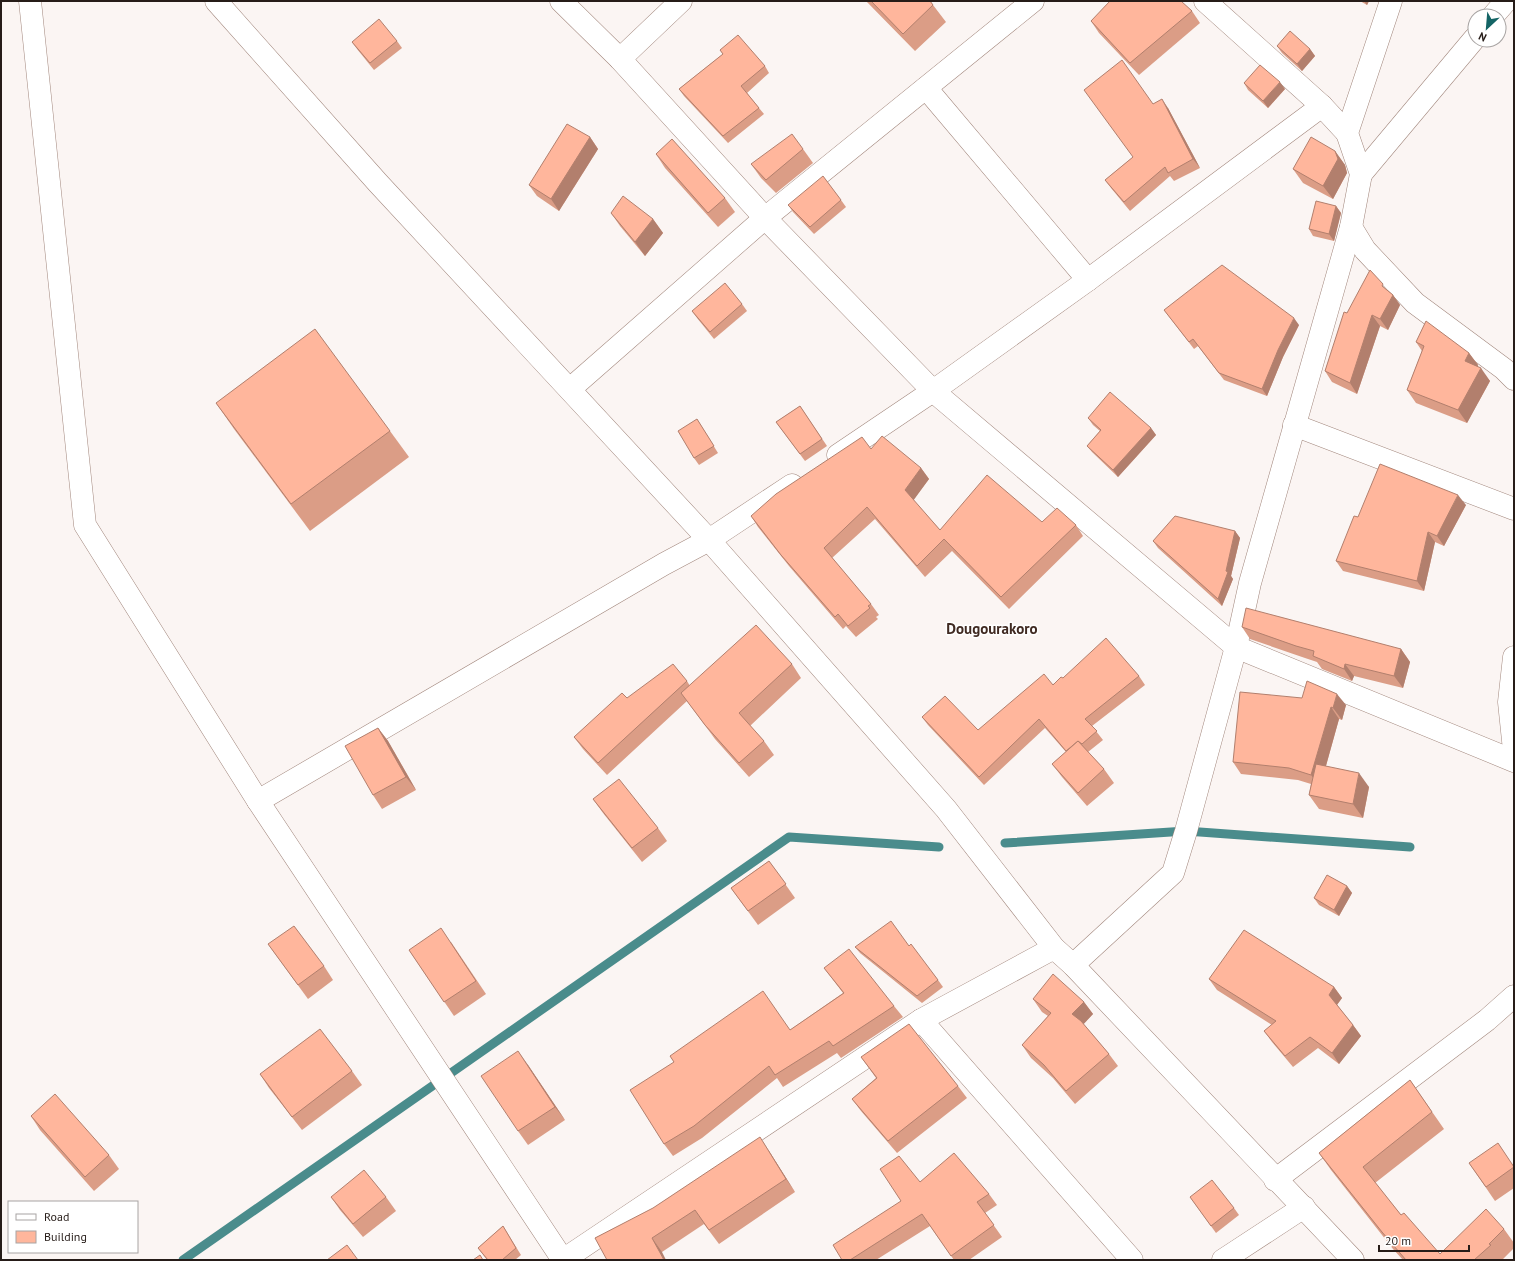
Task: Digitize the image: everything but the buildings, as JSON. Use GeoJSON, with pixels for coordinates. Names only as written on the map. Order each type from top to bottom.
{"type":"FeatureCollection","features":[{"type":"Feature","properties":{"kind":"street"},"geometry":{"type":"LineString","coordinates":[[30,1],[85,525],[258,801],[563,1260],[921,1020],[1054,948]]}},
{"type":"Feature","properties":{"kind":"street"},"geometry":{"type":"LineString","coordinates":[[216,1],[378,183],[709,540],[946,809],[1054,948],[1073,965],[1275,1180],[1304,1208],[1353,1260]]}},
{"type":"Feature","properties":{"kind":"street"},"geometry":{"type":"LineString","coordinates":[[561,1],[620,59],[765,218],[933,391],[1236,647],[1514,761]]}},
{"type":"Feature","properties":{"kind":"street"},"geometry":{"type":"LineString","coordinates":[[620,59],[682,1]]}},
{"type":"Feature","properties":{"kind":"street"},"geometry":{"type":"LineString","coordinates":[[570,389],[765,218],[1033,1]]}},
{"type":"Feature","properties":{"kind":"street"},"geometry":{"type":"LineString","coordinates":[[1073,965],[1172,873],[1186,831],[1236,647],[1250,583],[1351,227],[1361,174],[1347,132],[1322,106],[1205,1]]}},
{"type":"Feature","properties":{"kind":"street"},"geometry":{"type":"LineString","coordinates":[[1347,132],[1390,1]]}},
{"type":"Feature","properties":{"kind":"street"},"geometry":{"type":"LineString","coordinates":[[1361,174],[1467,48]]}},
{"type":"Feature","properties":{"kind":"street"},"geometry":{"type":"LineString","coordinates":[[926,88],[1088,280]]}},
{"type":"Feature","properties":{"kind":"street"},"geometry":{"type":"LineString","coordinates":[[258,801],[664,564],[709,540],[933,391],[1088,280],[1322,106]]}},
{"type":"Feature","properties":{"kind":"street"},"geometry":{"type":"LineString","coordinates":[[1351,227],[1365,250],[1415,302],[1504,369],[1514,379]]}},
{"type":"Feature","properties":{"kind":"street"},"geometry":{"type":"LineString","coordinates":[[1294,425],[1514,509]]}},
{"type":"Feature","properties":{"kind":"street"},"geometry":{"type":"LineString","coordinates":[[1514,657],[1509,702],[1514,750]]}},
{"type":"Feature","properties":{"kind":"street"},"geometry":{"type":"LineString","coordinates":[[1275,1180],[1487,1020],[1514,996]]}},
{"type":"Feature","properties":{"kind":"street"},"geometry":{"type":"LineString","coordinates":[[921,1020],[1132,1260]]}},
{"type":"Feature","properties":{"kind":"street"},"geometry":{"type":"LineString","coordinates":[[1223,1260],[1304,1208]]}},
{"type":"Feature","properties":{"kind":"waterway"},"geometry":{"type":"LineString","coordinates":[[1005,843],[1186,831],[1410,847]]}},
{"type":"Feature","properties":{"kind":"waterway"},"geometry":{"type":"LineString","coordinates":[[183,1260],[789,837],[939,847]]}},
{"type":"Feature","properties":{"kind":"district","name":"Dougourakoro"},"geometry":{"type":"Point","coordinates":[992,628]}}]}
